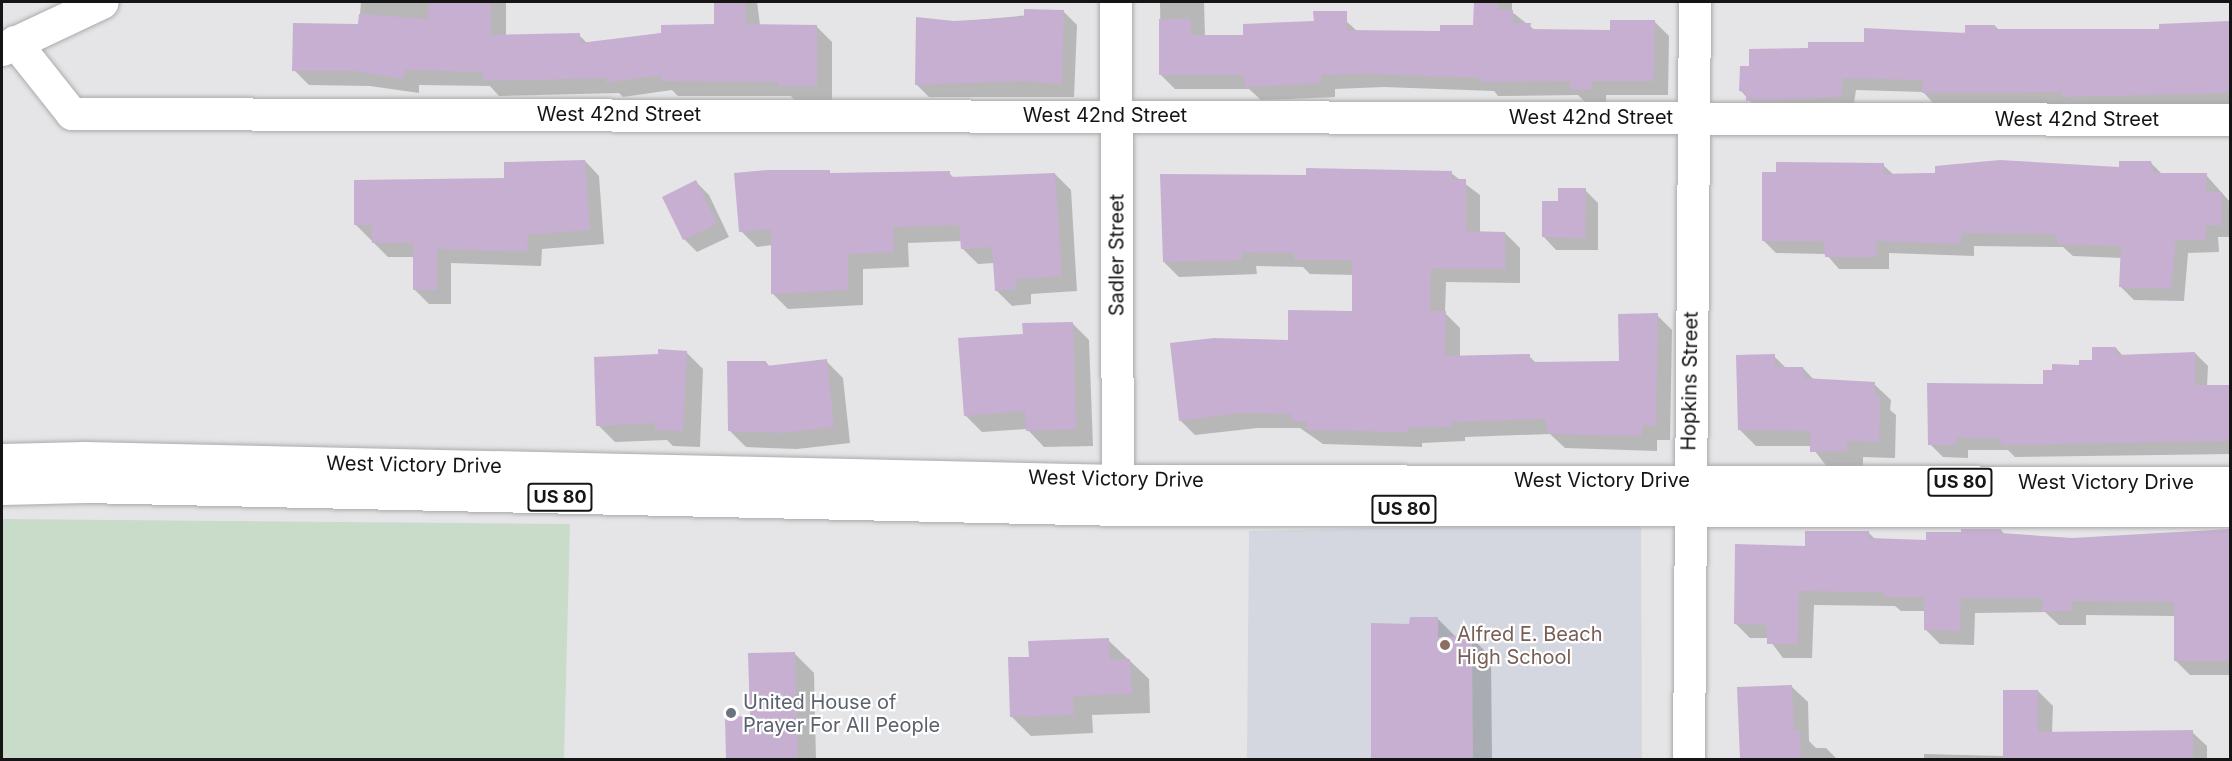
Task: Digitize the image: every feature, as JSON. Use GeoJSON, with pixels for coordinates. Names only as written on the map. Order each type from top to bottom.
{"type":"FeatureCollection","features":[{"type":"Feature","properties":{"kind":"main road"},"geometry":{"type":"LineString","coordinates":[[8,45],[102,2]]}},
{"type":"Feature","properties":{"kind":"main road","name":"West Victory Drive"},"geometry":{"type":"LineString","coordinates":[[2,460],[96,458],[1118,495]]}},
{"type":"Feature","properties":{"kind":"main road","name":"West Victory Drive"},"geometry":{"type":"LineString","coordinates":[[2,488],[84,486],[1118,495],[1689,495],[2230,483]]}},
{"type":"Feature","properties":{"kind":"main road","name":"West Victory Drive"},"geometry":{"type":"LineString","coordinates":[[1689,495],[2230,510]]}},
{"type":"Feature","properties":{"kind":"street","name":"Sadler Street"},"geometry":{"type":"LineString","coordinates":[[1116,2],[1118,495]]}},
{"type":"Feature","properties":{"kind":"street","name":"Hopkins Street"},"geometry":{"type":"LineString","coordinates":[[1689,759],[1689,495],[1695,2]]}},
{"type":"Feature","properties":{"kind":"street","name":"West 42nd Street"},"geometry":{"type":"LineString","coordinates":[[8,45],[72,114],[1117,115],[2230,120]]}},
{"type":"Feature","properties":{"kind":"shaded area","name":"Alfred E. Beach High School"},"geometry":{"type":"Polygon","coordinates":[[[1641,521],[1642,759],[1247,760],[1249,531],[1641,521]]]}},
{"type":"Feature","properties":{"kind":"green space"},"geometry":{"type":"Polygon","coordinates":[[[2,519],[570,524],[564,759],[2,759],[2,519]]]}},
{"type":"Feature","properties":{"kind":"building"},"geometry":{"type":"Polygon","coordinates":[[[429,2],[491,2],[491,35],[580,33],[580,43],[661,33],[661,25],[714,24],[714,2],[745,2],[746,24],[817,25],[817,86],[778,86],[778,82],[661,81],[661,75],[606,83],[606,78],[483,81],[482,72],[405,70],[404,79],[354,71],[292,71],[293,23],[358,24],[359,14],[428,19],[429,2]]]}},
{"type":"Feature","properties":{"kind":"building"},"geometry":{"type":"Polygon","coordinates":[[[1474,2],[1498,2],[1498,10],[1513,10],[1513,23],[1531,23],[1530,29],[1610,30],[1610,20],[1655,20],[1654,81],[1592,81],[1592,90],[1570,89],[1570,81],[1482,82],[1482,78],[1369,74],[1321,75],[1321,83],[1245,87],[1244,75],[1159,75],[1159,19],[1191,19],[1191,35],[1243,35],[1243,24],[1314,21],[1313,11],[1347,11],[1347,30],[1440,31],[1440,25],[1473,25],[1474,2]]]}},
{"type":"Feature","properties":{"kind":"building"},"geometry":{"type":"Polygon","coordinates":[[[1024,9],[1064,10],[1062,84],[1022,81],[915,85],[916,17],[954,21],[1024,17],[1024,9]]]}},
{"type":"Feature","properties":{"kind":"building"},"geometry":{"type":"Polygon","coordinates":[[[2229,21],[2229,93],[2062,97],[2062,92],[1922,93],[1922,80],[1843,78],[1841,97],[1746,101],[1746,92],[1739,91],[1740,66],[1749,66],[1749,49],[1808,48],[1808,42],[1864,42],[1864,28],[1965,33],[1965,25],[1995,25],[1995,29],[2159,29],[2159,24],[2229,21]]]}},
{"type":"Feature","properties":{"kind":"building"},"geometry":{"type":"Polygon","coordinates":[[[585,160],[590,230],[528,235],[527,252],[437,249],[437,290],[413,290],[413,243],[372,243],[372,225],[354,225],[354,180],[504,178],[504,162],[585,160]]]}},
{"type":"Feature","properties":{"kind":"building"},"geometry":{"type":"Polygon","coordinates":[[[2000,160],[2119,167],[2119,161],[2151,161],[2154,173],[2207,173],[2206,192],[2222,192],[2222,225],[2206,225],[2206,240],[2176,240],[2171,289],[2119,287],[2121,246],[2058,244],[2055,234],[1961,233],[1961,244],[1876,241],[1877,257],[1825,257],[1824,242],[1820,241],[1762,241],[1762,172],[1776,172],[1776,162],[1884,163],[1884,174],[1935,173],[1935,166],[2000,160]]]}},
{"type":"Feature","properties":{"kind":"building"},"geometry":{"type":"Polygon","coordinates":[[[1306,168],[1452,171],[1452,179],[1466,179],[1466,231],[1505,232],[1505,269],[1431,268],[1430,311],[1446,311],[1445,356],[1530,354],[1530,362],[1619,361],[1618,314],[1658,313],[1656,426],[1643,425],[1642,436],[1548,434],[1545,419],[1451,422],[1451,427],[1407,428],[1407,432],[1306,430],[1307,422],[1291,421],[1291,414],[1241,413],[1179,421],[1170,343],[1214,338],[1288,340],[1288,310],[1352,311],[1352,260],[1294,260],[1294,253],[1242,252],[1242,260],[1163,262],[1160,174],[1306,175],[1306,168]]]}},
{"type":"Feature","properties":{"kind":"building"},"geometry":{"type":"Polygon","coordinates":[[[768,170],[830,170],[830,173],[950,171],[950,177],[1055,173],[1062,276],[1016,279],[1016,289],[995,291],[992,247],[961,249],[959,225],[893,227],[894,252],[848,254],[848,290],[771,294],[771,229],[739,232],[734,173],[768,170]]]}},
{"type":"Feature","properties":{"kind":"building"},"geometry":{"type":"Polygon","coordinates":[[[696,180],[717,224],[683,240],[662,197],[696,180]]]}},
{"type":"Feature","properties":{"kind":"building"},"geometry":{"type":"Polygon","coordinates":[[[1558,188],[1586,188],[1585,238],[1542,237],[1542,201],[1558,201],[1558,188]]]}},
{"type":"Feature","properties":{"kind":"building"},"geometry":{"type":"Polygon","coordinates":[[[1073,322],[1076,429],[1026,431],[1025,411],[964,416],[958,338],[1023,334],[1022,323],[1073,322]]]}},
{"type":"Feature","properties":{"kind":"building"},"geometry":{"type":"Polygon","coordinates":[[[2092,347],[2116,347],[2116,355],[2195,352],[2195,385],[2230,385],[2230,441],[2001,445],[2001,438],[1956,438],[1956,445],[1928,445],[1927,383],[2043,384],[2043,370],[2052,370],[2052,364],[2079,365],[2079,360],[2092,360],[2092,347]]]}},
{"type":"Feature","properties":{"kind":"building"},"geometry":{"type":"Polygon","coordinates":[[[658,349],[687,351],[683,431],[655,430],[655,423],[596,426],[594,357],[658,354],[658,349]]]}},
{"type":"Feature","properties":{"kind":"building"},"geometry":{"type":"Polygon","coordinates":[[[1775,354],[1775,367],[1803,367],[1804,378],[1875,382],[1875,397],[1880,397],[1879,442],[1847,441],[1847,451],[1810,452],[1810,431],[1738,430],[1736,355],[1775,354]]]}},
{"type":"Feature","properties":{"kind":"building"},"geometry":{"type":"Polygon","coordinates":[[[827,359],[834,427],[779,433],[728,431],[727,361],[766,361],[766,366],[827,359]]]}},
{"type":"Feature","properties":{"kind":"building"},"geometry":{"type":"Polygon","coordinates":[[[1961,529],[2001,529],[2001,533],[2072,538],[2230,529],[2230,661],[2174,661],[2174,602],[2072,601],[2072,611],[2042,611],[2042,598],[1961,598],[1960,631],[1924,630],[1924,597],[1884,597],[1884,592],[1799,591],[1798,644],[1767,644],[1767,625],[1734,624],[1735,544],[1805,546],[1805,531],[1869,531],[1869,538],[1926,540],[1926,532],[1961,532],[1961,529]]]}},
{"type":"Feature","properties":{"kind":"building"},"geometry":{"type":"Polygon","coordinates":[[[1410,617],[1438,617],[1438,637],[1472,636],[1473,759],[1371,759],[1371,623],[1409,624],[1410,617]]]}},
{"type":"Feature","properties":{"kind":"building"},"geometry":{"type":"Polygon","coordinates":[[[1109,638],[1110,660],[1130,659],[1132,694],[1073,696],[1074,715],[1010,717],[1008,657],[1029,657],[1028,641],[1109,638]]]}},
{"type":"Feature","properties":{"kind":"building"},"geometry":{"type":"Polygon","coordinates":[[[795,652],[798,759],[726,759],[725,717],[750,716],[748,653],[795,652]]]}},
{"type":"Feature","properties":{"kind":"building"},"geometry":{"type":"Polygon","coordinates":[[[1792,685],[1794,730],[1800,730],[1801,759],[1740,759],[1737,687],[1792,685]]]}},
{"type":"Feature","properties":{"kind":"building"},"geometry":{"type":"Polygon","coordinates":[[[2003,690],[2038,690],[2038,732],[2193,730],[2193,759],[2003,759],[2003,690]]]}},
{"type":"Feature","properties":{"kind":"place","name":"Alfred E. Beach High School"},"geometry":{"type":"Point","coordinates":[1445,645]}},
{"type":"Feature","properties":{"kind":"place","name":"United House of Prayer For All People"},"geometry":{"type":"Point","coordinates":[731,713]}}]}
